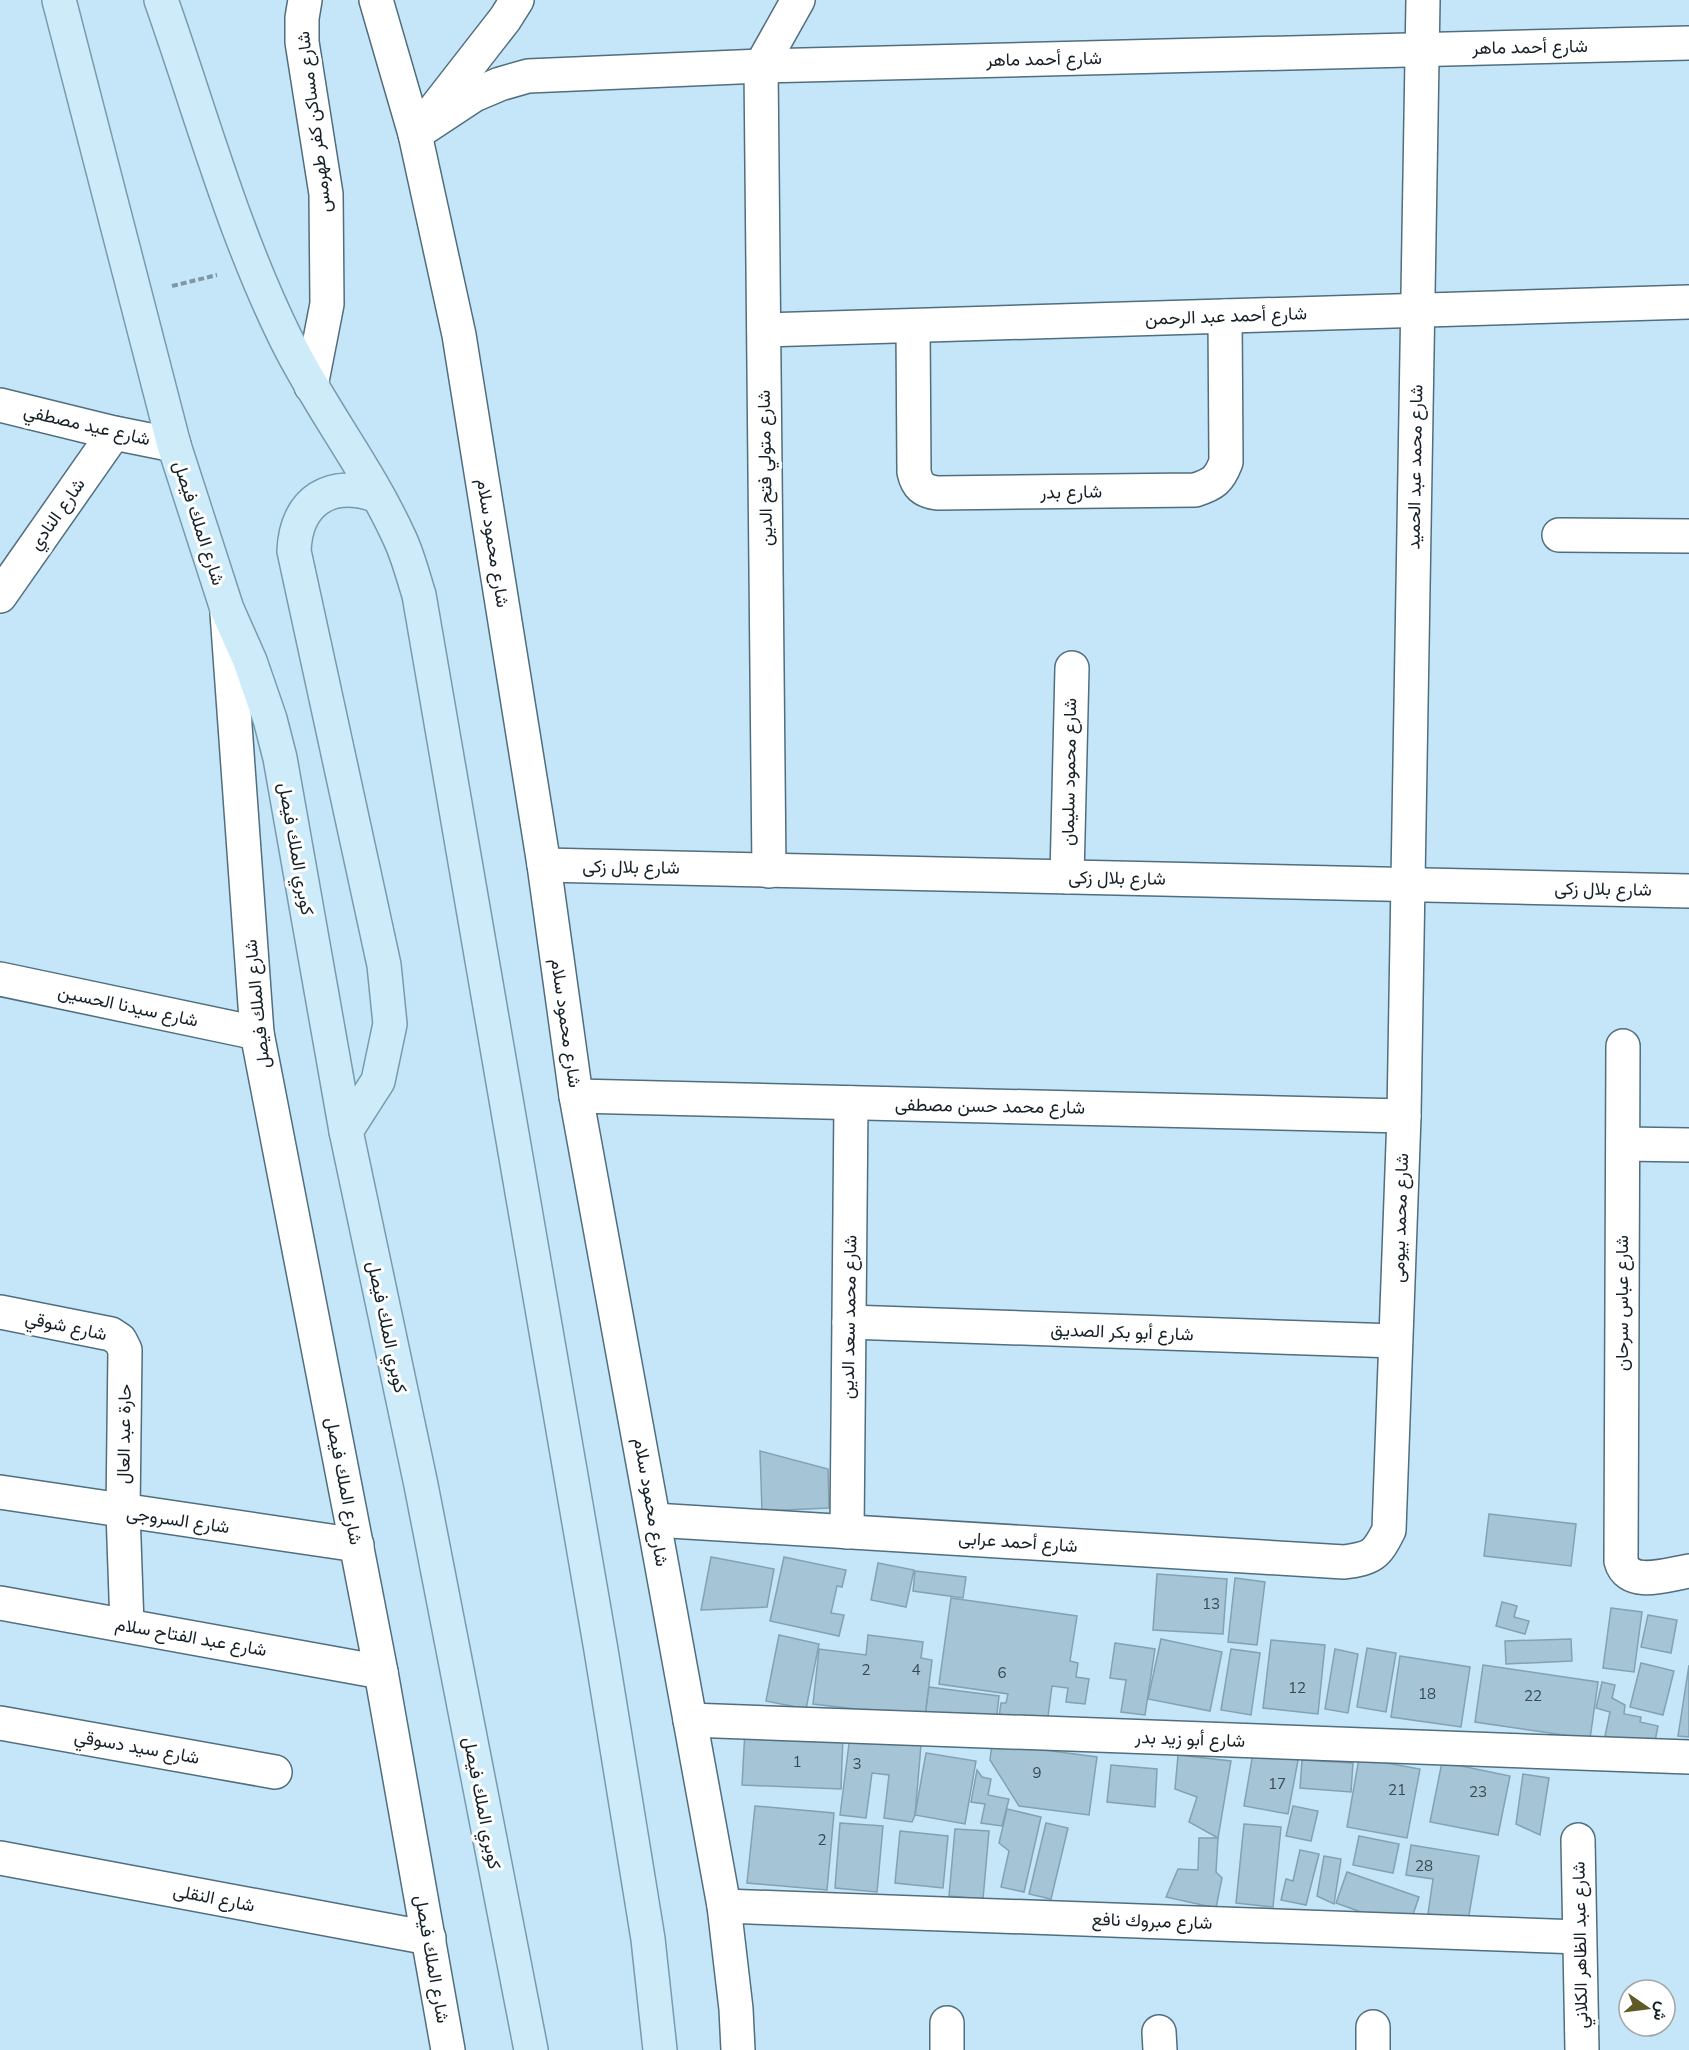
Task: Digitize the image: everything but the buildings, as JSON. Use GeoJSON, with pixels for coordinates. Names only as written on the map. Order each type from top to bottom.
{"type":"FeatureCollection","features":[{"type":"Feature","properties":{"kind":"main road","name":"شارع الملك فيصل"},"geometry":{"type":"LineString","coordinates":[[58,0],[174,445],[227,609]]}},
{"type":"Feature","properties":{"kind":"main road"},"geometry":{"type":"LineString","coordinates":[[161,0],[208,143],[252,266],[311,386],[378,496],[401,541],[419,595],[601,1650],[648,1939],[660,2050]]}},
{"type":"Feature","properties":{"kind":"main road"},"geometry":{"type":"LineString","coordinates":[[346,1131],[378,1081],[390,1024],[384,965],[294,551],[294,542],[301,517],[313,503],[327,494],[344,489],[362,490],[378,496]]}},
{"type":"Feature","properties":{"kind":"main road","name":"كوبري الملك فيصل"},"geometry":{"type":"LineString","coordinates":[[227,609],[250,661],[270,719],[279,758],[346,1131],[421,1485],[531,2050]]}},
{"type":"Feature","properties":{"kind":"street","name":"شارع مساكن كفر طهرمس"},"geometry":{"type":"LineString","coordinates":[[305,0],[302,42],[326,194],[327,304],[311,386]]}},
{"type":"Feature","properties":{"kind":"street","name":"شارع محمود سلام"},"geometry":{"type":"LineString","coordinates":[[375,0],[416,134],[459,335],[544,865],[576,1096],[724,1906],[736,2009],[738,2050]]}},
{"type":"Feature","properties":{"kind":"street"},"geometry":{"type":"LineString","coordinates":[[416,134],[505,19],[516,0]]}},
{"type":"Feature","properties":{"kind":"street"},"geometry":{"type":"LineString","coordinates":[[761,66],[798,0]]}},
{"type":"Feature","properties":{"kind":"street","name":"شارع محمد عبد الحميد"},"geometry":{"type":"LineString","coordinates":[[1407,885],[1423,50],[1422,0]]}},
{"type":"Feature","properties":{"kind":"street","name":"شارع أحمد ماهر"},"geometry":{"type":"LineString","coordinates":[[416,134],[474,95],[528,76],[761,66],[1689,43]]}},
{"type":"Feature","properties":{"kind":"street","name":"شارع متولي فتح الدين"},"geometry":{"type":"LineString","coordinates":[[761,66],[770,870]]}},
{"type":"Feature","properties":{"kind":"street","name":"شارع أحمد عبد الرحمن"},"geometry":{"type":"LineString","coordinates":[[764,330],[1689,302]]}},
{"type":"Feature","properties":{"kind":"street","name":"شارع بدر"},"geometry":{"type":"LineString","coordinates":[[913,326],[914,472],[916,483],[925,491],[937,493],[1195,490],[1209,486],[1220,476],[1226,462],[1225,316]]}},
{"type":"Feature","properties":{"kind":"street","name":"شارع عيد مصطفي"},"geometry":{"type":"LineString","coordinates":[[0,405],[174,445]]}},
{"type":"Feature","properties":{"kind":"street","name":"شارع النادي"},"geometry":{"type":"LineString","coordinates":[[0,596],[114,433]]}},
{"type":"Feature","properties":{"kind":"street"},"geometry":{"type":"LineString","coordinates":[[1558,535],[1689,536]]}},
{"type":"Feature","properties":{"kind":"street","name":"شارع الملك فيصل"},"geometry":{"type":"LineString","coordinates":[[227,609],[256,1033],[381,1672],[448,2050]]}},
{"type":"Feature","properties":{"kind":"street","name":"شارع محمود سليمان"},"geometry":{"type":"LineString","coordinates":[[1067,877],[1072,668]]}},
{"type":"Feature","properties":{"kind":"street","name":"شارع بلال زكى"},"geometry":{"type":"LineString","coordinates":[[544,865],[1689,891]]}},
{"type":"Feature","properties":{"kind":"street","name":"شارع محمد بيومى"},"geometry":{"type":"LineString","coordinates":[[1380,1549],[1389,1530],[1404,1116],[1407,885]]}},
{"type":"Feature","properties":{"kind":"street","name":"شارع سيدنا الحسين"},"geometry":{"type":"LineString","coordinates":[[0,979],[256,1033]]}},
{"type":"Feature","properties":{"kind":"street","name":"شارع عباس سرحان"},"geometry":{"type":"LineString","coordinates":[[1623,1046],[1621,1561],[1629,1574],[1641,1578],[1689,1571]]}},
{"type":"Feature","properties":{"kind":"street","name":"شارع محمد حسن مصطفى"},"geometry":{"type":"LineString","coordinates":[[576,1096],[1404,1116]]}},
{"type":"Feature","properties":{"kind":"street","name":"شارع محمد سعد الدين"},"geometry":{"type":"LineString","coordinates":[[847,1532],[851,1103]]}},
{"type":"Feature","properties":{"kind":"street"},"geometry":{"type":"LineString","coordinates":[[1623,1144],[1689,1145]]}},
{"type":"Feature","properties":{"kind":"street","name":"شارع شوقي"},"geometry":{"type":"LineString","coordinates":[[0,1312],[111,1334],[120,1340],[125,1350]]}},
{"type":"Feature","properties":{"kind":"street","name":"شارع أبو بكر الصديق"},"geometry":{"type":"LineString","coordinates":[[849,1322],[1395,1341]]}},
{"type":"Feature","properties":{"kind":"street","name":"حارة عبد العال"},"geometry":{"type":"LineString","coordinates":[[125,1350],[123,1512],[127,1625]]}},
{"type":"Feature","properties":{"kind":"street","name":"شارع السروجى"},"geometry":{"type":"LineString","coordinates":[[0,1492],[357,1545]]}},
{"type":"Feature","properties":{"kind":"street","name":"شارع أحمد عرابى"},"geometry":{"type":"LineString","coordinates":[[654,1520],[1344,1562],[1366,1559],[1380,1549]]}},
{"type":"Feature","properties":{"kind":"street","name":"شارع عبد الفتاح سلام"},"geometry":{"type":"LineString","coordinates":[[0,1603],[381,1672]]}},
{"type":"Feature","properties":{"kind":"street","name":"شارع أبو زيد بدر"},"geometry":{"type":"LineString","coordinates":[[690,1720],[1689,1757]]}},
{"type":"Feature","properties":{"kind":"street","name":"شارع سيد دسوقي"},"geometry":{"type":"LineString","coordinates":[[0,1723],[275,1772]]}},
{"type":"Feature","properties":{"kind":"street","name":"شارع عبد الظاهر الكلاني"},"geometry":{"type":"LineString","coordinates":[[1578,1840],[1582,2050]]}},
{"type":"Feature","properties":{"kind":"street","name":"شارع النقلى"},"geometry":{"type":"LineString","coordinates":[[0,1858],[429,1938]]}},
{"type":"Feature","properties":{"kind":"street","name":"شارع مبروك نافع"},"geometry":{"type":"LineString","coordinates":[[724,1906],[1580,1937]]}},
{"type":"Feature","properties":{"kind":"path"},"geometry":{"type":"LineString","coordinates":[[135,296],[252,266]]}}]}
